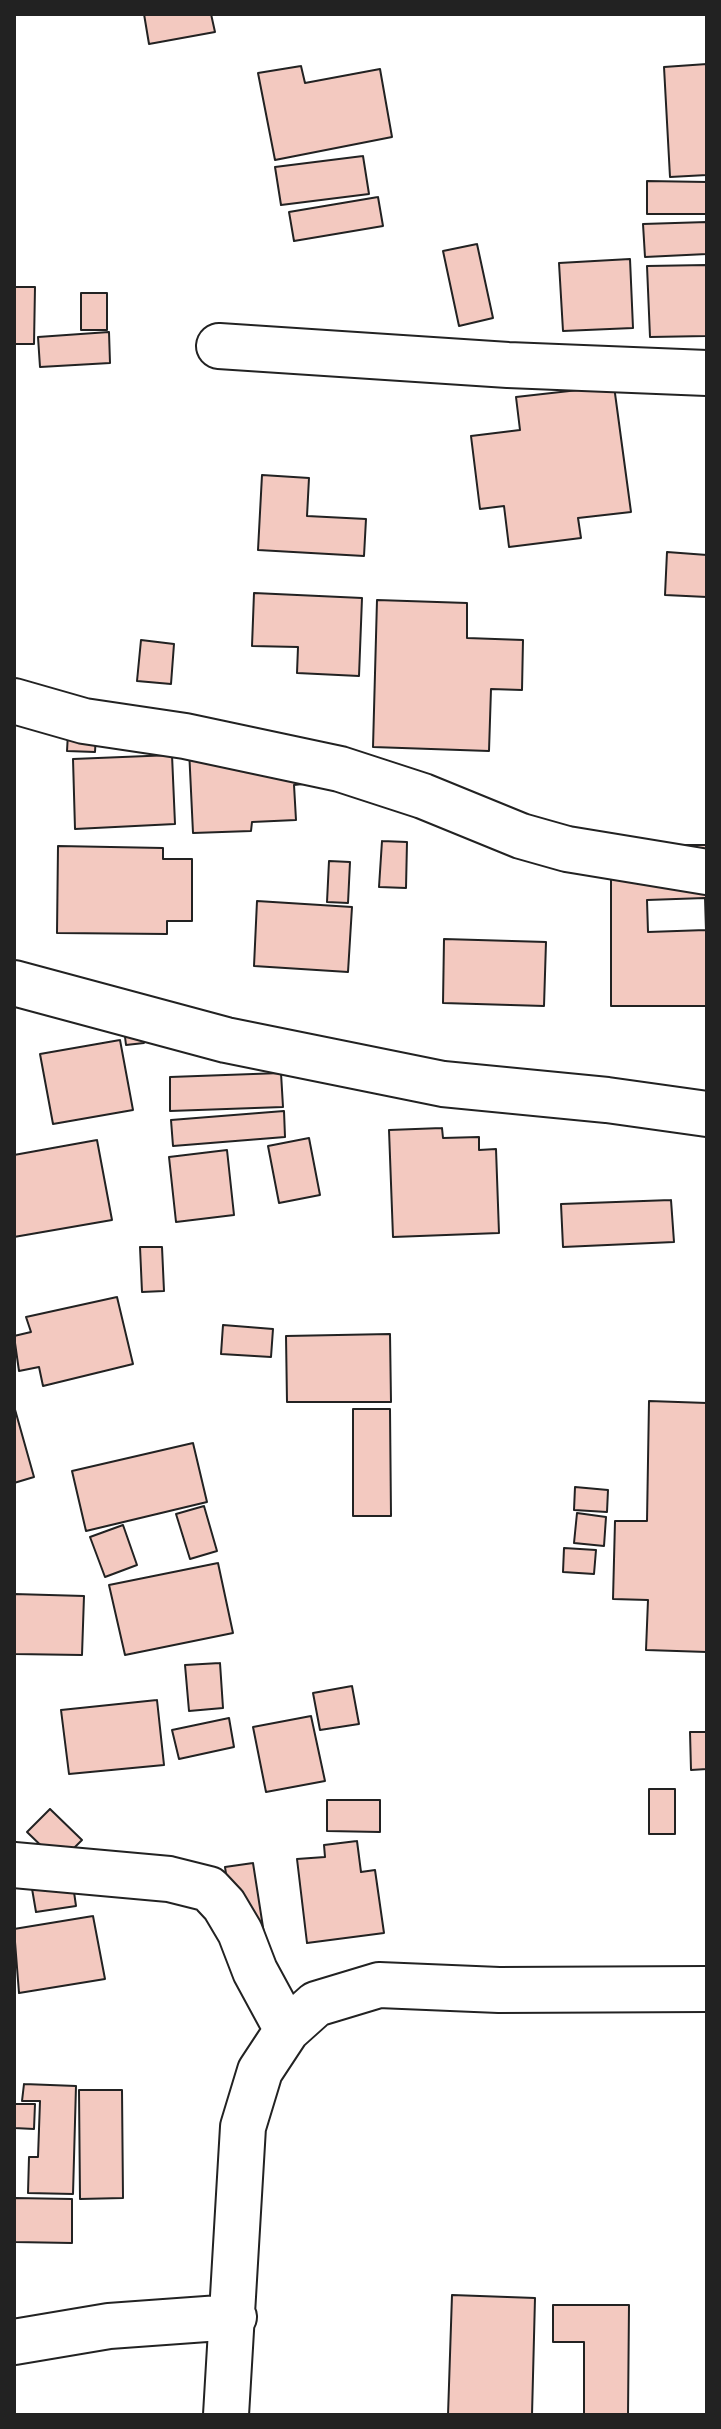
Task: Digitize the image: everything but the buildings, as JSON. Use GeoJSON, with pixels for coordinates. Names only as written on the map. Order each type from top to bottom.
{"type":"FeatureCollection","features":[{"type":"Feature","properties":{"kind":"street"},"geometry":{"type":"LineString","coordinates":[[219,346],[508,365],[707,373]]}},
{"type":"Feature","properties":{"kind":"street"},"geometry":{"type":"LineString","coordinates":[[14,701],[84,721],[185,736],[313,763],[423,796],[552,845],[707,872]]}},
{"type":"Feature","properties":{"kind":"street"},"geometry":{"type":"LineString","coordinates":[[14,983],[226,1040],[443,1084],[607,1100],[707,1114]]}},
{"type":"Feature","properties":{"kind":"street"},"geometry":{"type":"LineString","coordinates":[[14,1865],[169,1879],[209,1889],[240,1932],[255,1971],[287,2030]]}},
{"type":"Feature","properties":{"kind":"street"},"geometry":{"type":"LineString","coordinates":[[226,2415],[243,2127],[260,2071],[287,2030],[316,2004],[379,1985],[499,1990],[707,1989]]}},
{"type":"Feature","properties":{"kind":"street"},"geometry":{"type":"LineString","coordinates":[[14,2342],[109,2326],[234,2317]]}}]}
